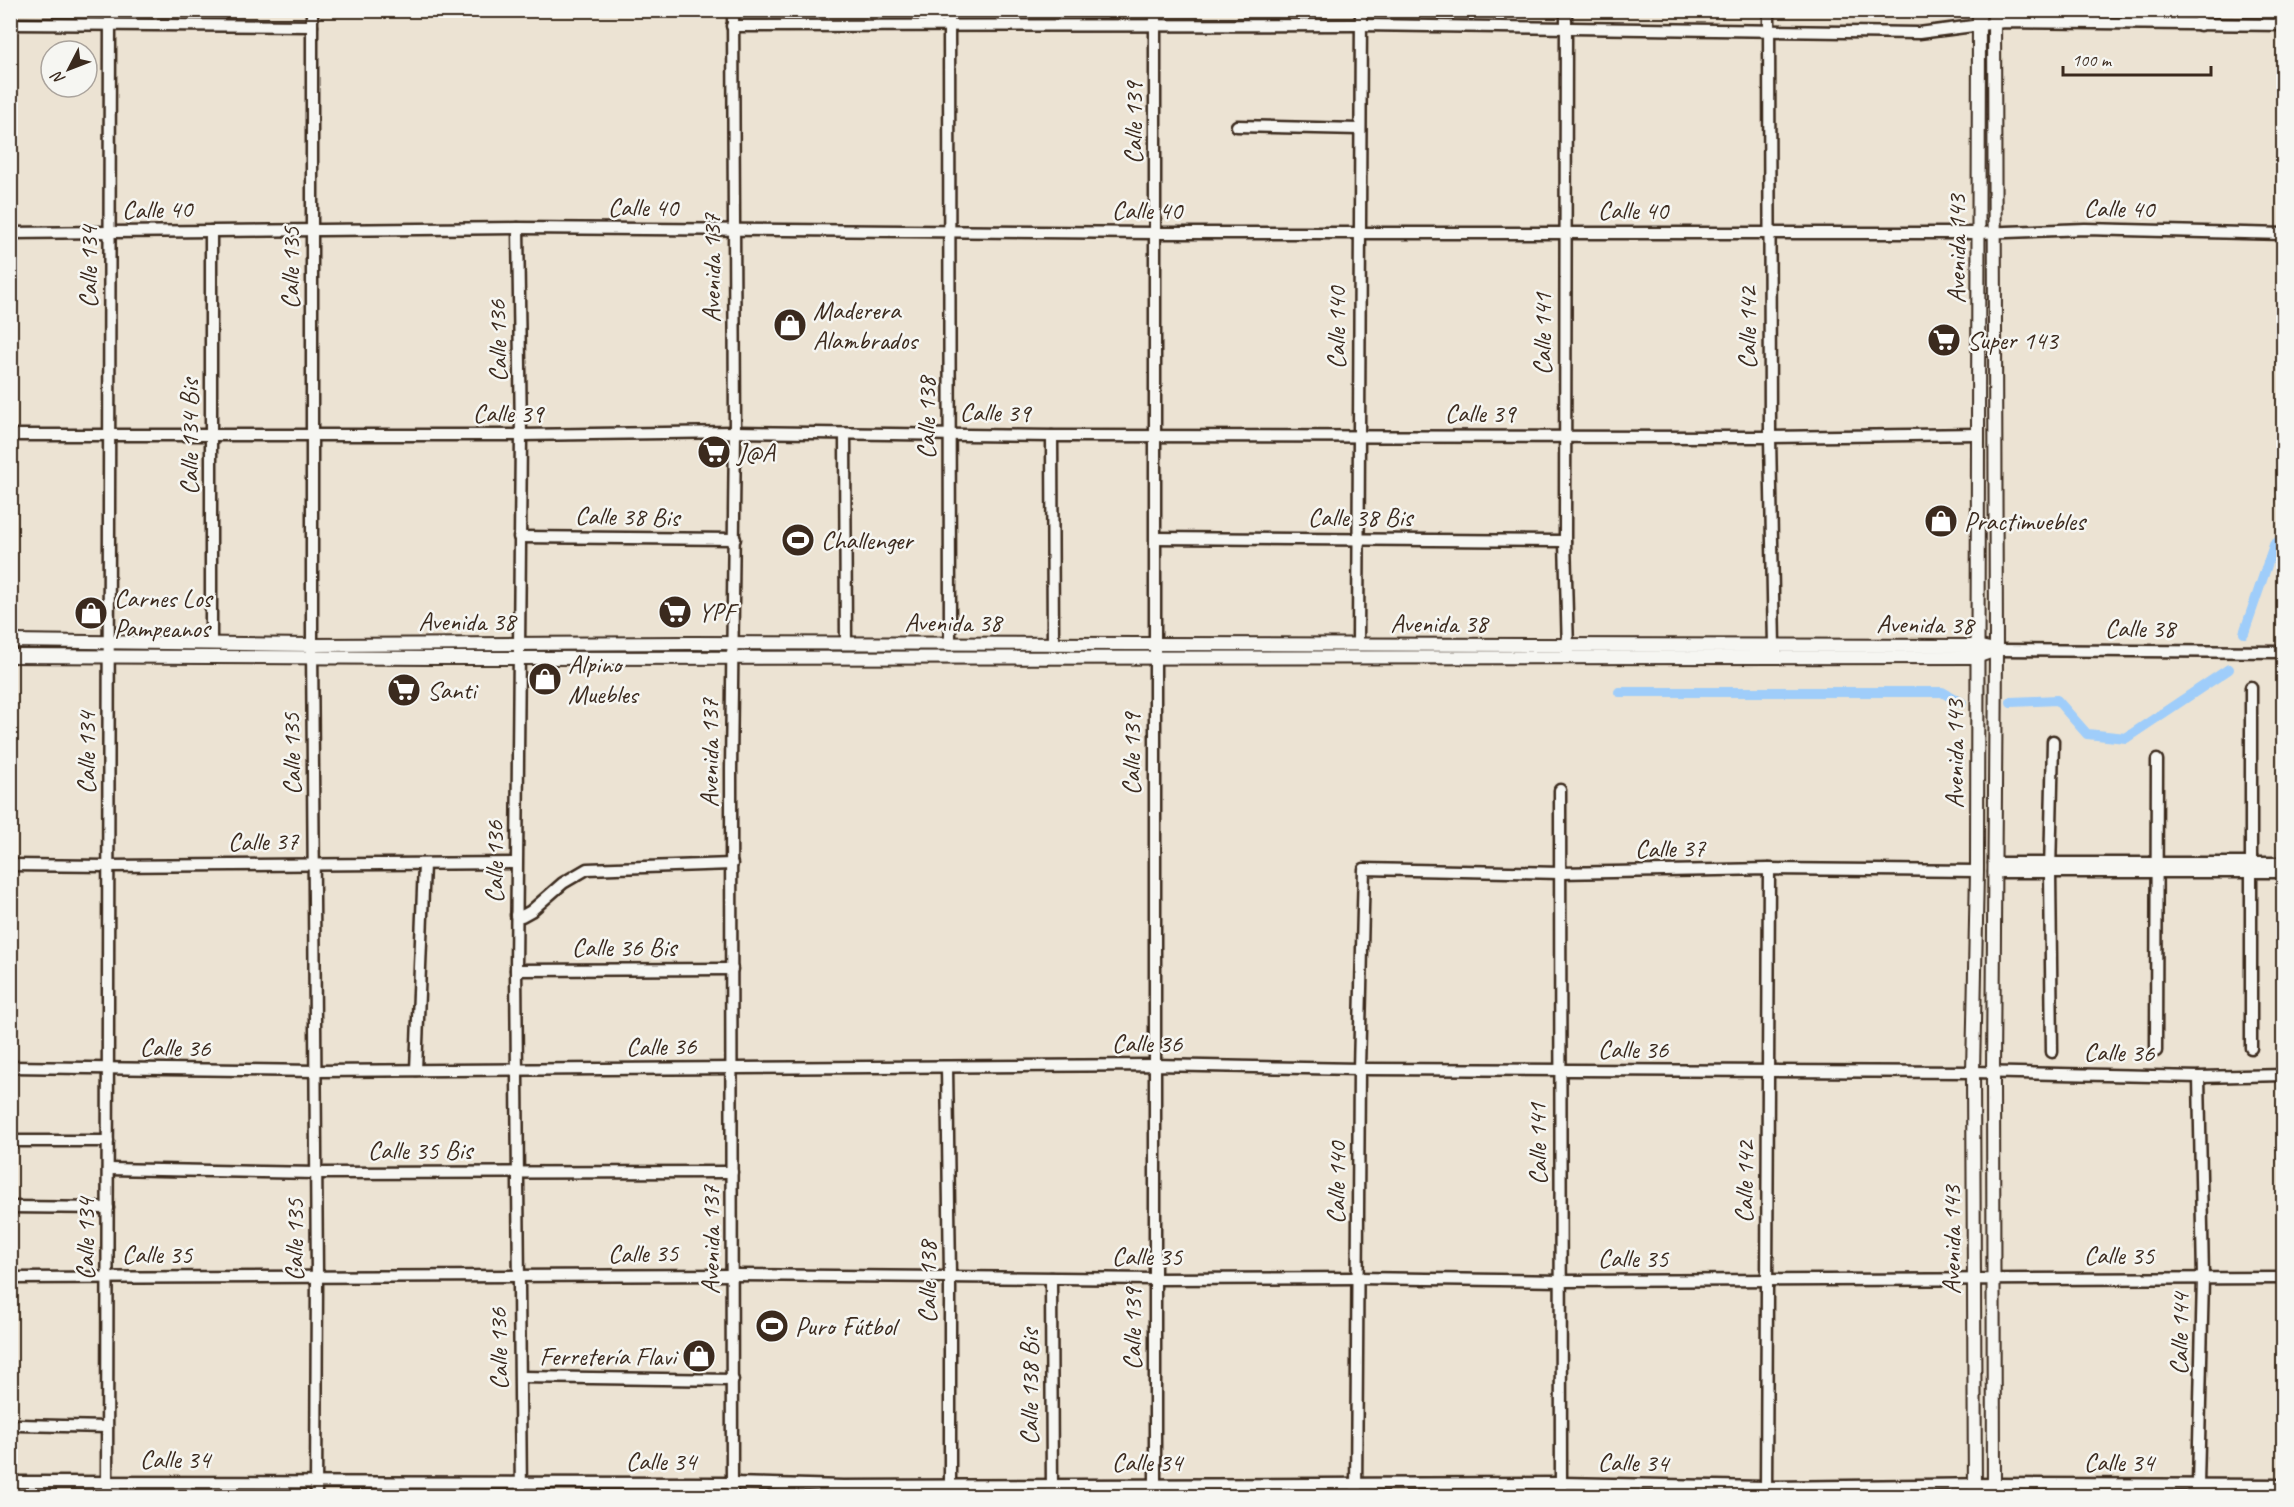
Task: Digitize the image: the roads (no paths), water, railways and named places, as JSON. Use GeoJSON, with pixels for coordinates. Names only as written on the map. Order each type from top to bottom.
{"type":"FeatureCollection","features":[{"type":"Feature","properties":{"kind":"main road","name":"Avenida 143"},"geometry":{"type":"LineString","coordinates":[[1975,1490],[1973,1072],[1977,871],[1979,10]]}},
{"type":"Feature","properties":{"kind":"main road","name":"Avenida 143"},"geometry":{"type":"LineString","coordinates":[[1994,16],[1996,650],[1993,1072],[1994,1490]]}},
{"type":"Feature","properties":{"kind":"main road","name":"Avenida 38"},"geometry":{"type":"LineString","coordinates":[[10,641],[211,643],[312,651],[518,658],[732,658],[1358,645],[1568,651],[1774,646],[1976,652]]}},
{"type":"Feature","properties":{"kind":"main road","name":"Avenida 38"},"geometry":{"type":"LineString","coordinates":[[10,656],[312,651],[518,643],[1053,645],[1154,651],[1976,652],[1996,650]]}},
{"type":"Feature","properties":{"kind":"street","name":"Calle 134"},"geometry":{"type":"LineString","coordinates":[[107,1497],[110,10]]}},
{"type":"Feature","properties":{"kind":"street","name":"Calle 135"},"geometry":{"type":"LineString","coordinates":[[312,10],[312,651],[317,1173],[316,1497]]}},
{"type":"Feature","properties":{"kind":"street","name":"Avenida 137"},"geometry":{"type":"LineString","coordinates":[[732,1497],[732,644],[735,539],[733,10]]}},
{"type":"Feature","properties":{"kind":"street","name":"Calle 138"},"geometry":{"type":"LineString","coordinates":[[949,10],[950,645]]}},
{"type":"Feature","properties":{"kind":"street","name":"Calle 139"},"geometry":{"type":"LineString","coordinates":[[1155,10],[1155,1497]]}},
{"type":"Feature","properties":{"kind":"street","name":"Calle 140"},"geometry":{"type":"LineString","coordinates":[[1358,645],[1361,10]]}},
{"type":"Feature","properties":{"kind":"street","name":"Calle 141"},"geometry":{"type":"LineString","coordinates":[[1566,10],[1564,436],[1568,651]]}},
{"type":"Feature","properties":{"kind":"street","name":"Calle 142"},"geometry":{"type":"LineString","coordinates":[[1769,10],[1770,437],[1774,646]]}},
{"type":"Feature","properties":{"kind":"street"},"geometry":{"type":"LineString","coordinates":[[2200,10],[2200,25]]}},
{"type":"Feature","properties":{"kind":"street"},"geometry":{"type":"LineString","coordinates":[[732,26],[1360,25],[1919,33],[1979,25],[1994,16],[2200,25],[2283,25]]}},
{"type":"Feature","properties":{"kind":"street"},"geometry":{"type":"LineString","coordinates":[[10,24],[312,26]]}},
{"type":"Feature","properties":{"kind":"street"},"geometry":{"type":"LineString","coordinates":[[1237,126],[1359,129]]}},
{"type":"Feature","properties":{"kind":"street","name":"Calle 40"},"geometry":{"type":"LineString","coordinates":[[10,233],[518,228],[1155,233],[1979,233],[2085,229],[2283,234]]}},
{"type":"Feature","properties":{"kind":"street","name":"Calle 136"},"geometry":{"type":"LineString","coordinates":[[518,228],[520,435],[516,1070],[521,1497]]}},
{"type":"Feature","properties":{"kind":"street","name":"Calle 134 Bis"},"geometry":{"type":"LineString","coordinates":[[211,231],[211,643]]}},
{"type":"Feature","properties":{"kind":"street","name":"Calle 39"},"geometry":{"type":"LineString","coordinates":[[10,435],[313,436],[735,432],[1052,436],[1770,437],[1978,434]]}},
{"type":"Feature","properties":{"kind":"street"},"geometry":{"type":"LineString","coordinates":[[845,434],[846,645]]}},
{"type":"Feature","properties":{"kind":"street"},"geometry":{"type":"LineString","coordinates":[[1052,436],[1053,645]]}},
{"type":"Feature","properties":{"kind":"street","name":"Calle 38 Bis"},"geometry":{"type":"LineString","coordinates":[[519,537],[735,539]]}},
{"type":"Feature","properties":{"kind":"street","name":"Calle 38 Bis"},"geometry":{"type":"LineString","coordinates":[[1156,538],[1565,541]]}},
{"type":"Feature","properties":{"kind":"street","name":"Calle 38"},"geometry":{"type":"LineString","coordinates":[[1996,650],[2283,652]]}},
{"type":"Feature","properties":{"kind":"street"},"geometry":{"type":"LineString","coordinates":[[2250,1048],[2251,687]]}},
{"type":"Feature","properties":{"kind":"street"},"geometry":{"type":"LineString","coordinates":[[2052,1052],[2050,867],[2053,741]]}},
{"type":"Feature","properties":{"kind":"street"},"geometry":{"type":"LineString","coordinates":[[2156,1051],[2157,760]]}},
{"type":"Feature","properties":{"kind":"street","name":"Calle 141"},"geometry":{"type":"LineString","coordinates":[[1560,790],[1560,1497]]}},
{"type":"Feature","properties":{"kind":"street","name":"Calle 37"},"geometry":{"type":"LineString","coordinates":[[10,865],[516,863]]}},
{"type":"Feature","properties":{"kind":"street"},"geometry":{"type":"LineString","coordinates":[[1994,867],[2251,867],[2283,863]]}},
{"type":"Feature","properties":{"kind":"street"},"geometry":{"type":"LineString","coordinates":[[416,1071],[424,864]]}},
{"type":"Feature","properties":{"kind":"street"},"geometry":{"type":"LineString","coordinates":[[516,915],[522,916],[531,911],[563,883],[587,868],[732,864]]}},
{"type":"Feature","properties":{"kind":"street"},"geometry":{"type":"LineString","coordinates":[[2251,867],[2283,872]]}},
{"type":"Feature","properties":{"kind":"street","name":"Calle 140"},"geometry":{"type":"LineString","coordinates":[[1356,1491],[1359,1069],[1364,869]]}},
{"type":"Feature","properties":{"kind":"street","name":"Calle 37"},"geometry":{"type":"LineString","coordinates":[[1364,869],[1560,873],[1769,869],[1977,871]]}},
{"type":"Feature","properties":{"kind":"street","name":"Calle 142"},"geometry":{"type":"LineString","coordinates":[[1766,1492],[1765,1279],[1769,869]]}},
{"type":"Feature","properties":{"kind":"street","name":"Calle 36 Bis"},"geometry":{"type":"LineString","coordinates":[[516,970],[732,969]]}},
{"type":"Feature","properties":{"kind":"street","name":"Calle 36"},"geometry":{"type":"LineString","coordinates":[[10,1067],[416,1071],[1154,1065],[1559,1071],[1993,1072],[2199,1077],[2283,1075]]}},
{"type":"Feature","properties":{"kind":"street","name":"Calle 138"},"geometry":{"type":"LineString","coordinates":[[947,1067],[950,1491]]}},
{"type":"Feature","properties":{"kind":"street","name":"Calle 144"},"geometry":{"type":"LineString","coordinates":[[2199,1077],[2203,1278],[2199,1484]]}},
{"type":"Feature","properties":{"kind":"street"},"geometry":{"type":"LineString","coordinates":[[10,1141],[108,1141]]}},
{"type":"Feature","properties":{"kind":"street","name":"Calle 35 Bis"},"geometry":{"type":"LineString","coordinates":[[108,1169],[317,1173],[732,1172]]}},
{"type":"Feature","properties":{"kind":"street"},"geometry":{"type":"LineString","coordinates":[[10,1207],[108,1208]]}},
{"type":"Feature","properties":{"kind":"street","name":"Calle 35"},"geometry":{"type":"LineString","coordinates":[[10,1278],[733,1275],[1561,1281],[1974,1280],[1994,1277],[2283,1278]]}},
{"type":"Feature","properties":{"kind":"street","name":"Calle 138 Bis"},"geometry":{"type":"LineString","coordinates":[[1051,1278],[1052,1491]]}},
{"type":"Feature","properties":{"kind":"street"},"geometry":{"type":"LineString","coordinates":[[521,1377],[733,1380]]}},
{"type":"Feature","properties":{"kind":"street"},"geometry":{"type":"LineString","coordinates":[[19,1425],[107,1426]]}},
{"type":"Feature","properties":{"kind":"street","name":"Calle 34"},"geometry":{"type":"LineString","coordinates":[[10,1482],[732,1483],[843,1491],[1052,1491],[1155,1484],[1356,1491],[1561,1483],[1766,1492],[1994,1490],[2199,1484],[2283,1485]]}},
{"type":"Feature","properties":{"kind":"waterway"},"geometry":{"type":"LineString","coordinates":[[2244,633],[2274,545],[2284,537]]}},
{"type":"Feature","properties":{"kind":"waterway"},"geometry":{"type":"LineString","coordinates":[[2011,702],[2057,700],[2087,734],[2126,738],[2229,669]]}},
{"type":"Feature","properties":{"kind":"waterway"},"geometry":{"type":"LineString","coordinates":[[1619,692],[1942,692],[1962,703]]}},
{"type":"Feature","properties":{"kind":"place","name":"Maderera Alambrados"},"geometry":{"type":"Point","coordinates":[790,325]}},
{"type":"Feature","properties":{"kind":"place","name":"Super 143"},"geometry":{"type":"Point","coordinates":[1944,340]}},
{"type":"Feature","properties":{"kind":"place","name":"J@A"},"geometry":{"type":"Point","coordinates":[714,452]}},
{"type":"Feature","properties":{"kind":"place","name":"Practimuebles"},"geometry":{"type":"Point","coordinates":[1941,521]}},
{"type":"Feature","properties":{"kind":"place","name":"Challenger"},"geometry":{"type":"Point","coordinates":[798,540]}},
{"type":"Feature","properties":{"kind":"place","name":"YPF"},"geometry":{"type":"Point","coordinates":[675,612]}},
{"type":"Feature","properties":{"kind":"place","name":"Carnes Los Pampeanos"},"geometry":{"type":"Point","coordinates":[91,613]}},
{"type":"Feature","properties":{"kind":"place","name":"Alpino Muebles"},"geometry":{"type":"Point","coordinates":[545,679]}},
{"type":"Feature","properties":{"kind":"place","name":"Santi"},"geometry":{"type":"Point","coordinates":[404,690]}},
{"type":"Feature","properties":{"kind":"place","name":"Puro Fútbol"},"geometry":{"type":"Point","coordinates":[772,1326]}},
{"type":"Feature","properties":{"kind":"place","name":"Ferretería Flavi"},"geometry":{"type":"Point","coordinates":[699,1356]}}]}
